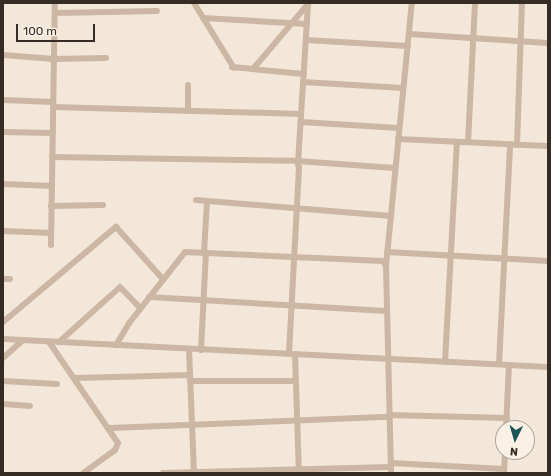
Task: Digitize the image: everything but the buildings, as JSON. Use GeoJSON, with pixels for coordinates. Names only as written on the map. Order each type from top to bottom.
{"type":"FeatureCollection","features":[{"type":"Feature","properties":{"kind":"street"},"geometry":{"type":"LineString","coordinates":[[51,245],[55,3]]}},
{"type":"Feature","properties":{"kind":"street"},"geometry":{"type":"LineString","coordinates":[[194,3],[231,67],[304,74]]}},
{"type":"Feature","properties":{"kind":"street"},"geometry":{"type":"LineString","coordinates":[[391,468],[387,359],[386,266],[412,3]]}},
{"type":"Feature","properties":{"kind":"street"},"geometry":{"type":"LineString","coordinates":[[468,142],[474,3]]}},
{"type":"Feature","properties":{"kind":"street"},"geometry":{"type":"LineString","coordinates":[[499,364],[504,258],[514,145],[522,3]]}},
{"type":"Feature","properties":{"kind":"street"},"geometry":{"type":"LineString","coordinates":[[253,69],[308,4]]}},
{"type":"Feature","properties":{"kind":"street"},"geometry":{"type":"LineString","coordinates":[[299,472],[296,381],[292,354],[291,304],[308,4]]}},
{"type":"Feature","properties":{"kind":"street"},"geometry":{"type":"LineString","coordinates":[[55,13],[157,10]]}},
{"type":"Feature","properties":{"kind":"street"},"geometry":{"type":"LineString","coordinates":[[203,18],[307,24]]}},
{"type":"Feature","properties":{"kind":"street"},"geometry":{"type":"LineString","coordinates":[[409,34],[548,44]]}},
{"type":"Feature","properties":{"kind":"street"},"geometry":{"type":"LineString","coordinates":[[306,40],[408,46]]}},
{"type":"Feature","properties":{"kind":"street"},"geometry":{"type":"LineString","coordinates":[[3,55],[54,59],[106,58]]}},
{"type":"Feature","properties":{"kind":"street"},"geometry":{"type":"LineString","coordinates":[[303,82],[404,88]]}},
{"type":"Feature","properties":{"kind":"street"},"geometry":{"type":"LineString","coordinates":[[188,85],[188,111]]}},
{"type":"Feature","properties":{"kind":"street"},"geometry":{"type":"LineString","coordinates":[[3,100],[53,105],[301,114]]}},
{"type":"Feature","properties":{"kind":"street"},"geometry":{"type":"LineString","coordinates":[[301,122],[400,128]]}},
{"type":"Feature","properties":{"kind":"street"},"geometry":{"type":"LineString","coordinates":[[3,132],[53,133]]}},
{"type":"Feature","properties":{"kind":"street"},"geometry":{"type":"LineString","coordinates":[[398,139],[548,146]]}},
{"type":"Feature","properties":{"kind":"street"},"geometry":{"type":"LineString","coordinates":[[445,362],[457,142]]}},
{"type":"Feature","properties":{"kind":"street"},"geometry":{"type":"LineString","coordinates":[[52,157],[298,162],[395,168]]}},
{"type":"Feature","properties":{"kind":"street"},"geometry":{"type":"LineString","coordinates":[[3,184],[52,186]]}},
{"type":"Feature","properties":{"kind":"street"},"geometry":{"type":"LineString","coordinates":[[196,200],[391,216]]}},
{"type":"Feature","properties":{"kind":"street"},"geometry":{"type":"LineString","coordinates":[[201,350],[207,201]]}},
{"type":"Feature","properties":{"kind":"street"},"geometry":{"type":"LineString","coordinates":[[51,206],[103,205]]}},
{"type":"Feature","properties":{"kind":"street"},"geometry":{"type":"LineString","coordinates":[[3,322],[116,227],[163,279]]}},
{"type":"Feature","properties":{"kind":"street"},"geometry":{"type":"LineString","coordinates":[[3,231],[51,233]]}},
{"type":"Feature","properties":{"kind":"street"},"geometry":{"type":"LineString","coordinates":[[116,345],[140,308],[185,252],[380,260],[386,266]]}},
{"type":"Feature","properties":{"kind":"street"},"geometry":{"type":"LineString","coordinates":[[387,252],[548,261]]}},
{"type":"Feature","properties":{"kind":"street"},"geometry":{"type":"LineString","coordinates":[[3,279],[10,279]]}},
{"type":"Feature","properties":{"kind":"street"},"geometry":{"type":"LineString","coordinates":[[59,342],[120,287],[140,308]]}},
{"type":"Feature","properties":{"kind":"street"},"geometry":{"type":"LineString","coordinates":[[149,297],[291,304],[386,311]]}},
{"type":"Feature","properties":{"kind":"street"},"geometry":{"type":"LineString","coordinates":[[3,340],[548,367]]}},
{"type":"Feature","properties":{"kind":"street"},"geometry":{"type":"LineString","coordinates":[[3,358],[23,340]]}},
{"type":"Feature","properties":{"kind":"street"},"geometry":{"type":"LineString","coordinates":[[49,342],[117,439],[118,446],[89,471],[83,473]]}},
{"type":"Feature","properties":{"kind":"street"},"geometry":{"type":"LineString","coordinates":[[189,349],[194,473]]}},
{"type":"Feature","properties":{"kind":"street"},"geometry":{"type":"LineString","coordinates":[[110,428],[389,416],[507,418],[509,365]]}},
{"type":"Feature","properties":{"kind":"street"},"geometry":{"type":"LineString","coordinates":[[75,378],[190,378],[296,381]]}},
{"type":"Feature","properties":{"kind":"street"},"geometry":{"type":"LineString","coordinates":[[3,381],[57,384]]}},
{"type":"Feature","properties":{"kind":"street"},"geometry":{"type":"LineString","coordinates":[[3,404],[30,406]]}},
{"type":"Feature","properties":{"kind":"street"},"geometry":{"type":"LineString","coordinates":[[163,473],[299,472],[391,468],[504,471],[505,460]]}}]}
